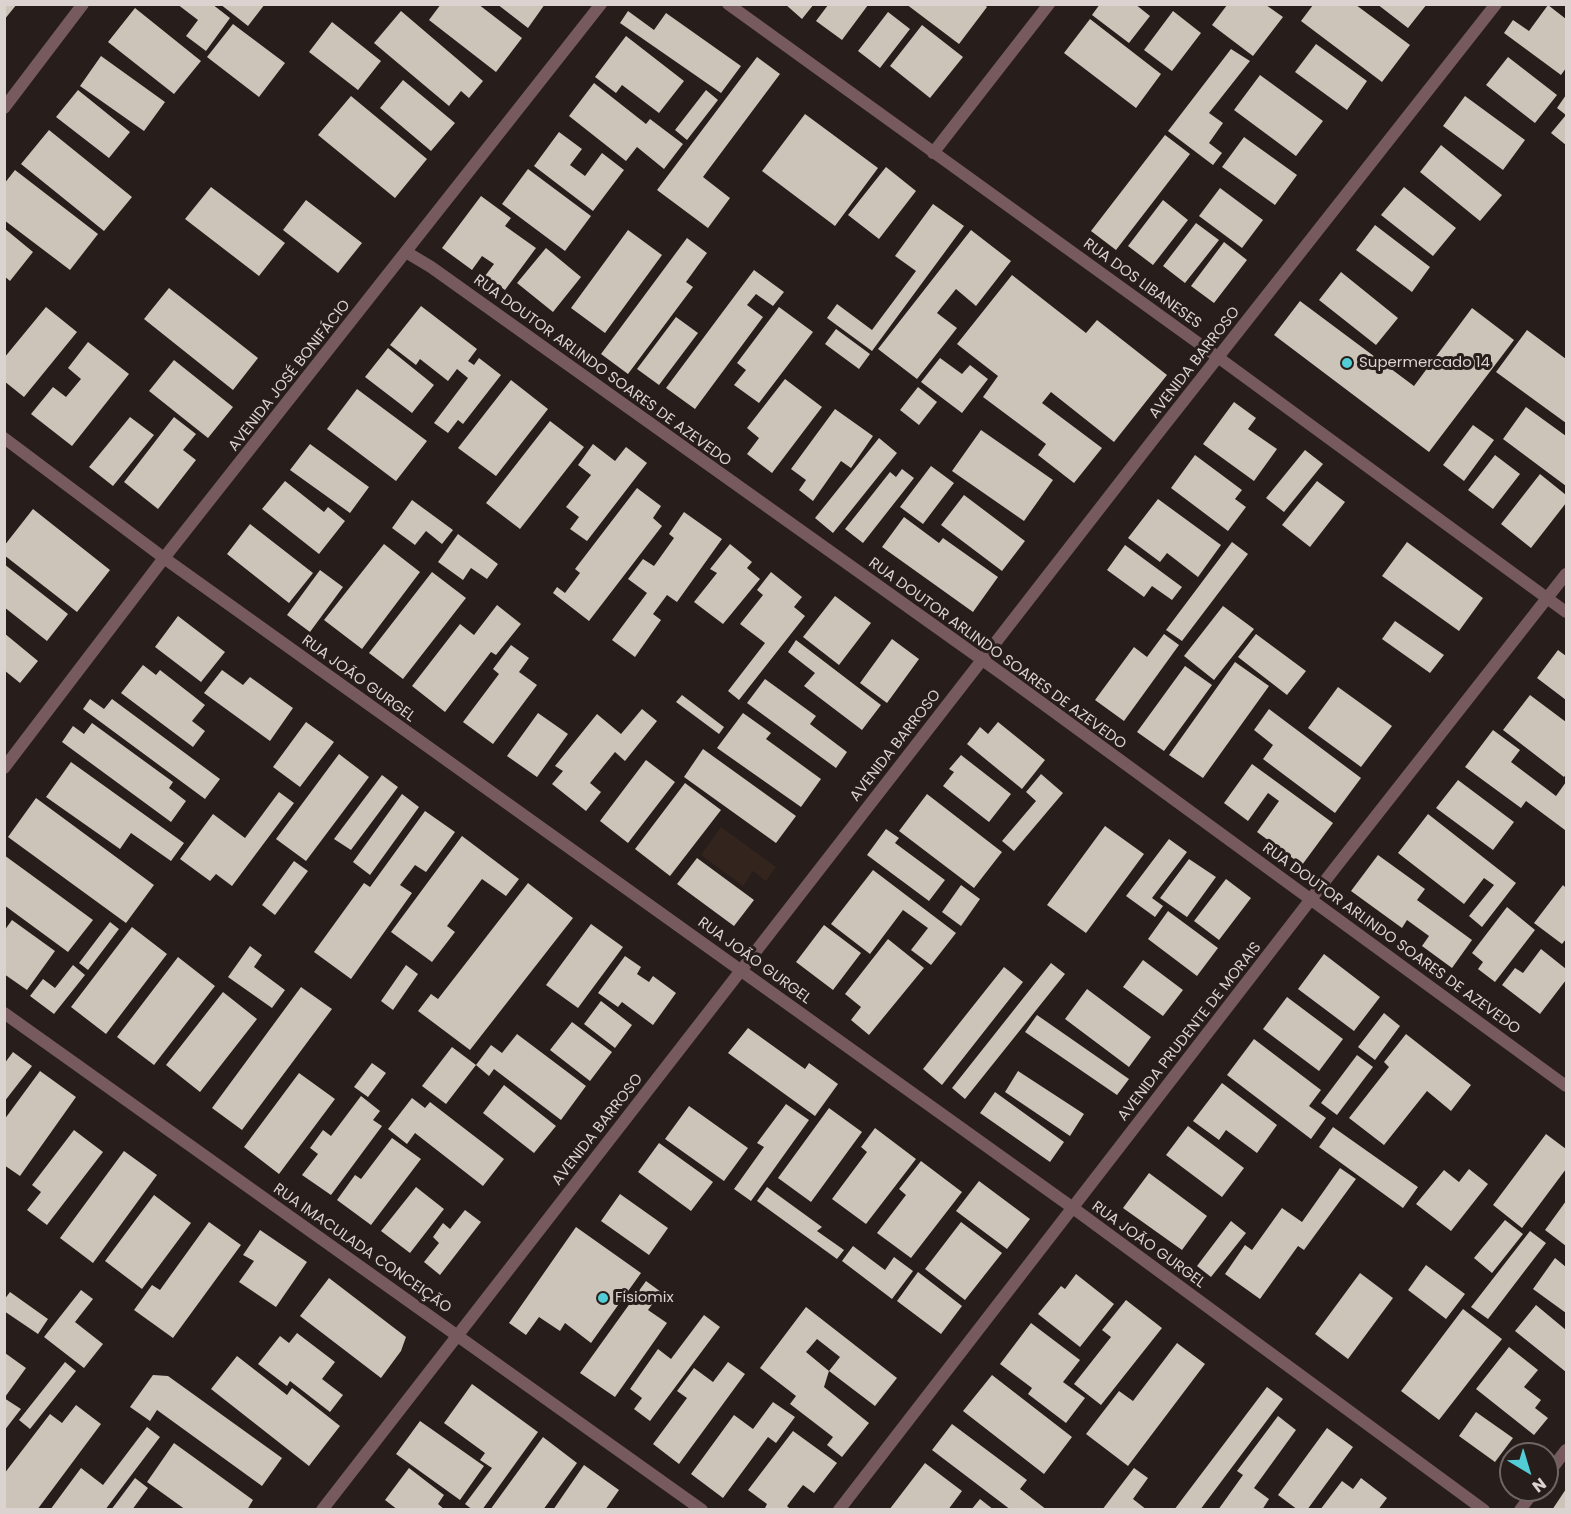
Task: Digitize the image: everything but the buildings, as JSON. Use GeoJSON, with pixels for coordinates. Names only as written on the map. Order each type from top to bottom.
{"type":"FeatureCollection","features":[{"type":"Feature","properties":{"kind":"street"},"geometry":{"type":"LineString","coordinates":[[4,108],[83,4]]}},
{"type":"Feature","properties":{"kind":"street","name":"AVENIDA JOSÉ BONIFÁCIO"},"geometry":{"type":"LineString","coordinates":[[4,768],[164,558],[601,4]]}},
{"type":"Feature","properties":{"kind":"street","name":"RUA DOS LIBANESES"},"geometry":{"type":"LineString","coordinates":[[728,4],[1219,358],[1566,612]]}},
{"type":"Feature","properties":{"kind":"street"},"geometry":{"type":"LineString","coordinates":[[933,153],[1049,4]]}},
{"type":"Feature","properties":{"kind":"street","name":"AVENIDA BARROSO"},"geometry":{"type":"LineString","coordinates":[[322,1509],[981,661],[1496,4]]}},
{"type":"Feature","properties":{"kind":"street","name":"RUA DOUTOR ARLINDO SOARES DE AZEVEDO"},"geometry":{"type":"LineString","coordinates":[[406,252],[981,661],[1566,1086]]}},
{"type":"Feature","properties":{"kind":"street","name":"RUA JOÃO GURGEL"},"geometry":{"type":"LineString","coordinates":[[4,438],[164,558],[1073,1208],[1484,1509]]}},
{"type":"Feature","properties":{"kind":"street","name":"AVENIDA PRUDENTE DE MORAIS"},"geometry":{"type":"LineString","coordinates":[[839,1509],[1311,899],[1566,574]]}},
{"type":"Feature","properties":{"kind":"street","name":"RUA IMACULADA CONCEIÇÃO"},"geometry":{"type":"LineString","coordinates":[[4,1013],[702,1509]]}},
{"type":"Feature","properties":{"kind":"shaded area"},"geometry":{"type":"Polygon","coordinates":[[[721,827],[776,867],[766,881],[753,871],[743,886],[701,855],[721,827]]]}},
{"type":"Feature","properties":{"kind":"place","name":"Supermercado 14"},"geometry":{"type":"Point","coordinates":[1347,363]}},
{"type":"Feature","properties":{"kind":"place","name":"Fisiomix"},"geometry":{"type":"Point","coordinates":[603,1298]}}]}
